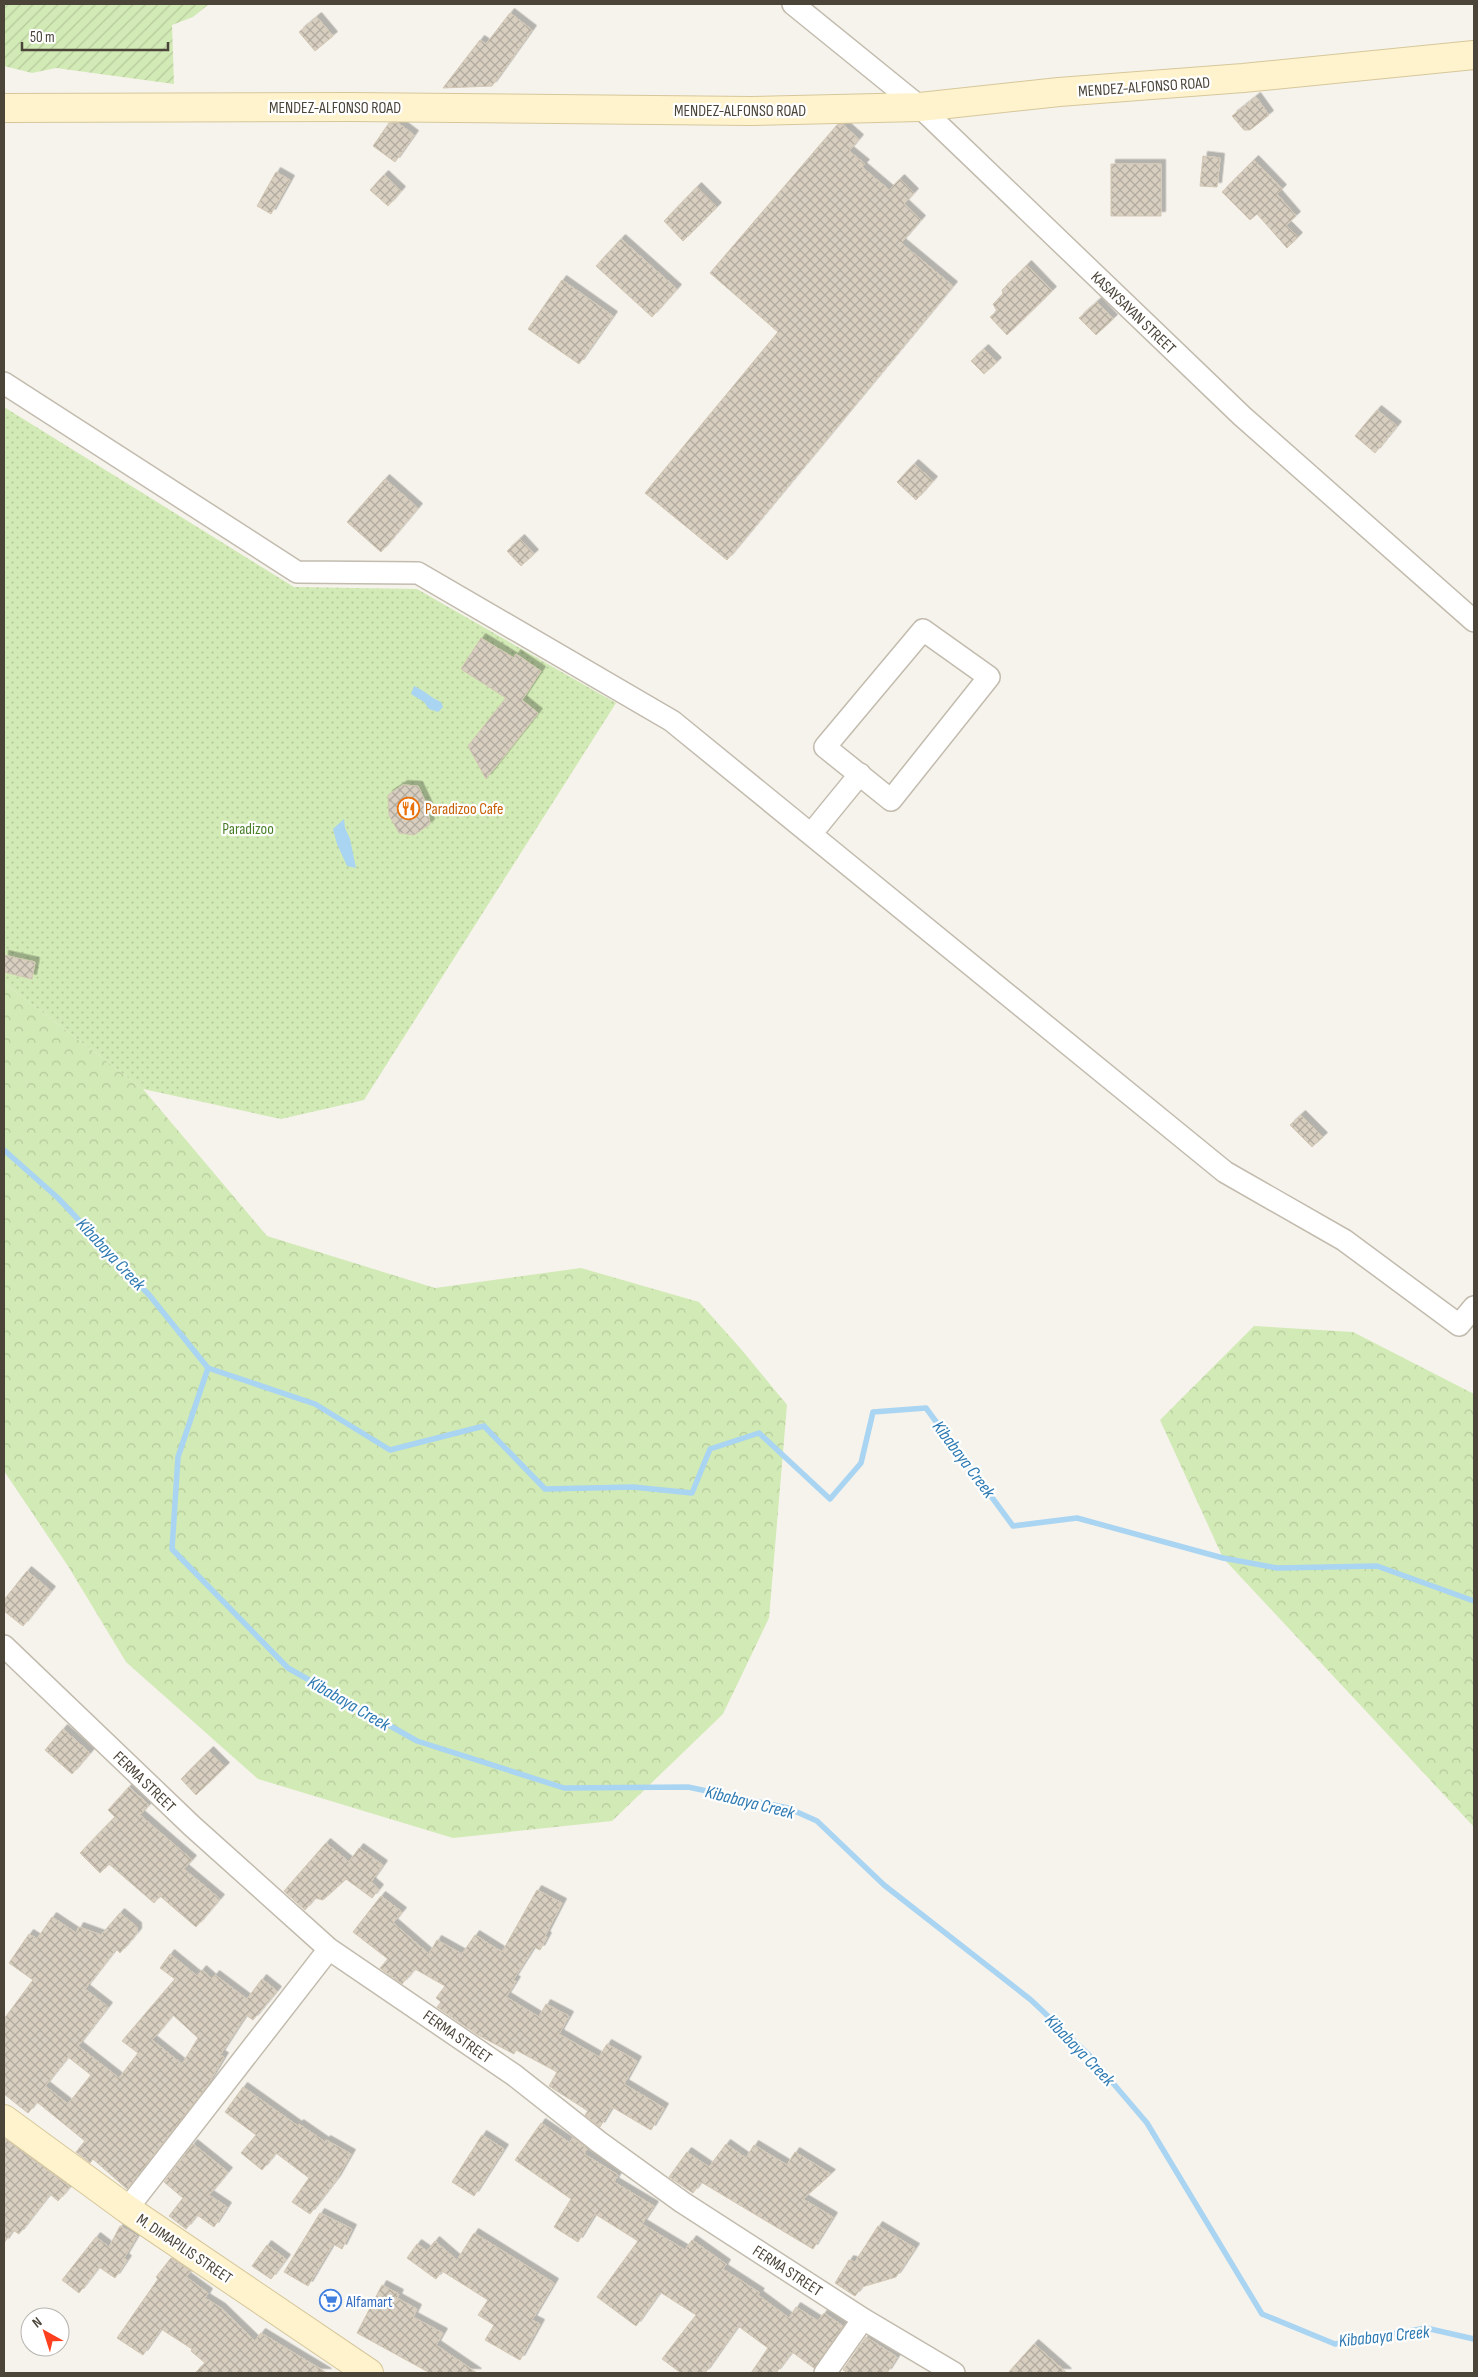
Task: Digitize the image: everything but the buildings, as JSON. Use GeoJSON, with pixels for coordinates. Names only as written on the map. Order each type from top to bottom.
{"type":"FeatureCollection","features":[{"type":"Feature","properties":{"kind":"main road","name":"MENDEZ-ALFONSO ROAD"},"geometry":{"type":"LineString","coordinates":[[4,108],[351,107],[750,111],[920,107],[1059,92],[1244,78],[1474,55]]}},
{"type":"Feature","properties":{"kind":"main road","name":"M. DIMAPILIS STREET"},"geometry":{"type":"LineString","coordinates":[[4,2119],[127,2209],[369,2373]]}},
{"type":"Feature","properties":{"kind":"street","name":"KASAYSAYAN STREET"},"geometry":{"type":"LineString","coordinates":[[793,4],[920,107],[1242,416],[1474,620]]}},
{"type":"Feature","properties":{"kind":"street"},"geometry":{"type":"LineString","coordinates":[[4,383],[297,572],[418,573],[672,721],[1225,1172],[1344,1240],[1459,1325],[1474,1307]]}},
{"type":"Feature","properties":{"kind":"street"},"geometry":{"type":"LineString","coordinates":[[923,630],[989,677],[891,800],[860,774],[825,747],[923,630]]}},
{"type":"Feature","properties":{"kind":"street"},"geometry":{"type":"LineString","coordinates":[[811,834],[860,774]]}},
{"type":"Feature","properties":{"kind":"street","name":"FERMA STREET"},"geometry":{"type":"LineString","coordinates":[[4,1646],[192,1826],[329,1949],[514,2075],[599,2142],[682,2202],[863,2319],[954,2373]]}},
{"type":"Feature","properties":{"kind":"street"},"geometry":{"type":"LineString","coordinates":[[127,2209],[329,1949]]}},
{"type":"Feature","properties":{"kind":"street"},"geometry":{"type":"LineString","coordinates":[[825,2373],[863,2319]]}},
{"type":"Feature","properties":{"kind":"green space"},"geometry":{"type":"Polygon","coordinates":[[[4,4],[209,4],[193,17],[172,25],[174,84],[56,68],[32,73],[4,66],[4,4]]]}},
{"type":"Feature","properties":{"kind":"green space","name":"Paradizoo"},"geometry":{"type":"Polygon","coordinates":[[[4,407],[294,587],[417,589],[616,703],[364,1100],[281,1119],[143,1089],[4,983],[4,407]]]}},
{"type":"Feature","properties":{"kind":"green space"},"geometry":{"type":"Polygon","coordinates":[[[4,983],[143,1089],[267,1236],[435,1288],[581,1268],[699,1302],[787,1405],[769,1618],[723,1714],[612,1821],[453,1838],[258,1779],[126,1662],[68,1566],[4,1471],[4,983]]]}},
{"type":"Feature","properties":{"kind":"green space"},"geometry":{"type":"Polygon","coordinates":[[[1254,1326],[1353,1332],[1474,1394],[1474,1827],[1223,1558],[1160,1420],[1254,1326]]]}},
{"type":"Feature","properties":{"kind":"water"},"geometry":{"type":"Polygon","coordinates":[[[414,686],[441,702],[443,707],[438,712],[429,709],[424,702],[411,694],[414,686]]]}},
{"type":"Feature","properties":{"kind":"water"},"geometry":{"type":"Polygon","coordinates":[[[344,819],[356,868],[347,866],[337,844],[333,829],[344,819]]]}},
{"type":"Feature","properties":{"kind":"waterway","name":"Kibabaya Creek"},"geometry":{"type":"LineString","coordinates":[[4,1150],[58,1198],[150,1296],[208,1368],[315,1404],[390,1450],[484,1426],[545,1489],[633,1487],[692,1493],[710,1449],[759,1433],[830,1499],[861,1463],[873,1412],[926,1408],[1013,1526],[1077,1518],[1223,1558],[1277,1568],[1377,1566],[1474,1601]]}},
{"type":"Feature","properties":{"kind":"waterway","name":"Kibabaya Creek"},"geometry":{"type":"LineString","coordinates":[[208,1368],[178,1457],[172,1549],[288,1668],[417,1741],[564,1788],[688,1787],[788,1808],[817,1821],[884,1885],[1031,2000],[1089,2055],[1147,2123],[1262,2314],[1335,2344],[1426,2328],[1474,2339]]}},
{"type":"Feature","properties":{"kind":"place","name":"Paradizoo Cafe"},"geometry":{"type":"Point","coordinates":[409,808]}},
{"type":"Feature","properties":{"kind":"place","name":"Alfamart"},"geometry":{"type":"Point","coordinates":[330,2301]}}]}
